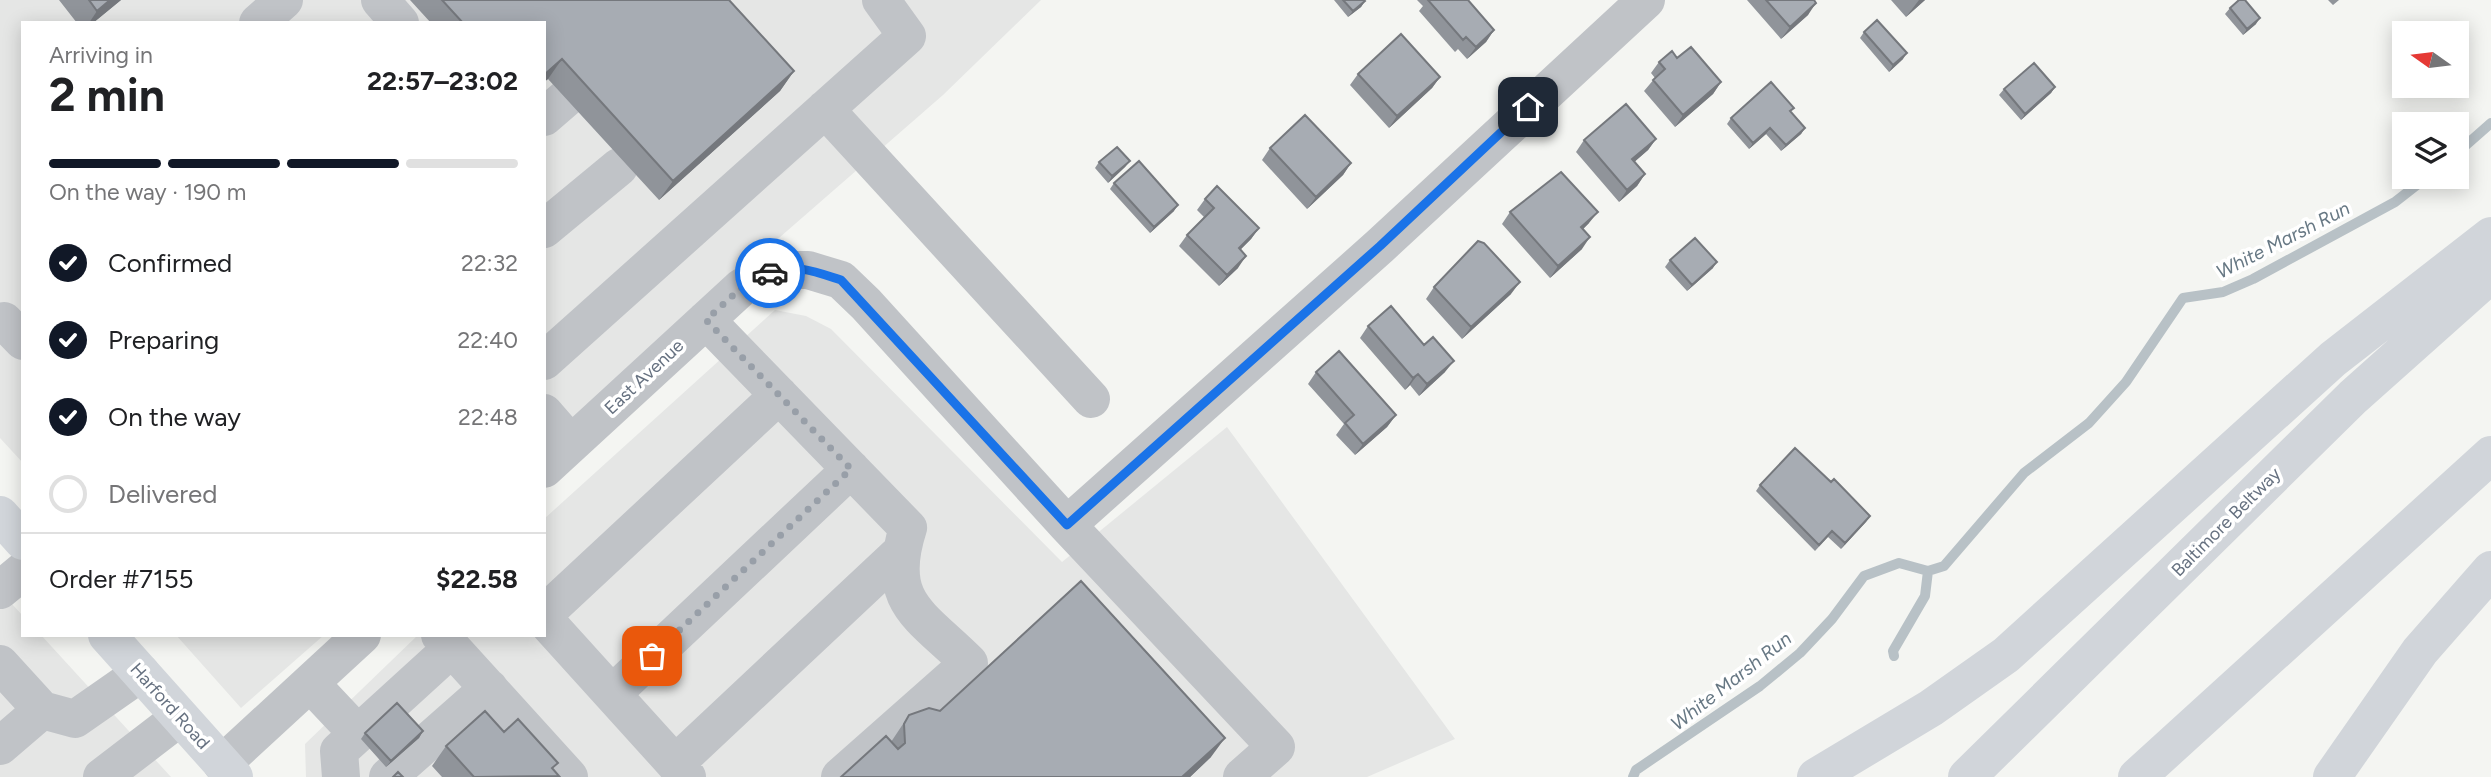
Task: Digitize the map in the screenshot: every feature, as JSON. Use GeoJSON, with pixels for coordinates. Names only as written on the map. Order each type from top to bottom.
{"type":"FeatureCollection","features":[{"type":"Feature","properties":{"kind":"main road"},"geometry":{"type":"LineString","coordinates":[[1816,777],[1931,708],[2006,655],[2333,359],[2491,236]]}},
{"type":"Feature","properties":{"kind":"main road","name":"Baltimore Beltway"},"geometry":{"type":"LineString","coordinates":[[1967,777],[2353,397],[2491,274]]}},
{"type":"Feature","properties":{"kind":"main road"},"geometry":{"type":"LineString","coordinates":[[2137,777],[2491,455]]}},
{"type":"Feature","properties":{"kind":"main road"},"geometry":{"type":"LineString","coordinates":[[2332,777],[2413,661],[2491,569]]}},
{"type":"Feature","properties":{"kind":"main road","name":"Harford Road"},"geometry":{"type":"LineString","coordinates":[[109,637],[228,770]]}},
{"type":"Feature","properties":{"kind":"street"},"geometry":{"type":"LineString","coordinates":[[380,0],[398,21]]}},
{"type":"Feature","properties":{"kind":"street"},"geometry":{"type":"LineString","coordinates":[[546,359],[907,36],[881,0]]}},
{"type":"Feature","properties":{"kind":"street"},"geometry":{"type":"LineString","coordinates":[[1067,525],[1380,246],[1646,0]]}},
{"type":"Feature","properties":{"kind":"street"},"geometry":{"type":"LineString","coordinates":[[825,110],[1091,400]]}},
{"type":"Feature","properties":{"kind":"street"},"geometry":{"type":"LineString","coordinates":[[546,227],[619,167]]}},
{"type":"Feature","properties":{"kind":"street","name":"East Avenue"},"geometry":{"type":"LineString","coordinates":[[558,456],[742,287],[777,270],[808,270],[841,280],[1276,747],[1242,777]]}},
{"type":"Feature","properties":{"kind":"street"},"geometry":{"type":"LineString","coordinates":[[706,320],[908,528],[900,553],[898,578],[904,595],[969,663],[840,777]]}},
{"type":"Feature","properties":{"kind":"street"},"geometry":{"type":"LineString","coordinates":[[546,614],[779,395]]}},
{"type":"Feature","properties":{"kind":"street"},"geometry":{"type":"LineString","coordinates":[[546,419],[558,456]]}},
{"type":"Feature","properties":{"kind":"street"},"geometry":{"type":"LineString","coordinates":[[612,694],[851,469]]}},
{"type":"Feature","properties":{"kind":"street"},"geometry":{"type":"LineString","coordinates":[[546,618],[681,770],[900,553]]}},
{"type":"Feature","properties":{"kind":"street"},"geometry":{"type":"LineString","coordinates":[[0,590],[21,573]]}},
{"type":"Feature","properties":{"kind":"street"},"geometry":{"type":"LineString","coordinates":[[228,770],[357,637]]}},
{"type":"Feature","properties":{"kind":"street"},"geometry":{"type":"LineString","coordinates":[[341,777],[339,751],[446,642],[569,777]]}},
{"type":"Feature","properties":{"kind":"street"},"geometry":{"type":"LineString","coordinates":[[0,664],[42,710],[75,719],[141,673]]}},
{"type":"Feature","properties":{"kind":"street"},"geometry":{"type":"LineString","coordinates":[[310,683],[358,734]]}},
{"type":"Feature","properties":{"kind":"street"},"geometry":{"type":"LineString","coordinates":[[402,773],[489,688]]}},
{"type":"Feature","properties":{"kind":"street"},"geometry":{"type":"LineString","coordinates":[[0,746],[42,710]]}},
{"type":"Feature","properties":{"kind":"street"},"geometry":{"type":"LineString","coordinates":[[102,777],[179,718]]}},
{"type":"Feature","properties":{"kind":"shaded area"},"geometry":{"type":"Polygon","coordinates":[[[0,0],[1041,0],[943,95],[546,441],[546,21],[21,21],[21,461],[0,438],[0,0]]]}},
{"type":"Feature","properties":{"kind":"shaded area"},"geometry":{"type":"Polygon","coordinates":[[[775,310],[806,316],[831,329],[1062,562],[1227,427],[1455,739],[1367,777],[306,777],[305,744],[416,637],[546,637],[546,517],[775,310]]]}},
{"type":"Feature","properties":{"kind":"shaded area"},"geometry":{"type":"Polygon","coordinates":[[[0,591],[21,614],[21,637],[43,637],[171,777],[0,777],[0,591]]]}},
{"type":"Feature","properties":{"kind":"shaded area"},"geometry":{"type":"Polygon","coordinates":[[[178,637],[322,637],[241,708],[178,637]]]}},
{"type":"Feature","properties":{"kind":"building"},"geometry":{"type":"Polygon","coordinates":[[[89,0],[110,0],[97,11],[89,0]]]}},
{"type":"Feature","properties":{"kind":"building"},"geometry":{"type":"Polygon","coordinates":[[[442,0],[729,0],[794,71],[673,181],[562,59],[546,73],[546,21],[461,21],[442,0]]]}},
{"type":"Feature","properties":{"kind":"building"},"geometry":{"type":"Polygon","coordinates":[[[1343,0],[1364,0],[1365,1],[1353,11],[1343,0]]]}},
{"type":"Feature","properties":{"kind":"building"},"geometry":{"type":"Polygon","coordinates":[[[1428,0],[1468,0],[1494,30],[1476,47],[1466,37],[1463,40],[1428,0]]]}},
{"type":"Feature","properties":{"kind":"building"},"geometry":{"type":"Polygon","coordinates":[[[1766,0],[1814,0],[1816,3],[1790,27],[1766,0]]]}},
{"type":"Feature","properties":{"kind":"building"},"geometry":{"type":"Polygon","coordinates":[[[2239,0],[2245,0],[2260,18],[2247,29],[2230,8],[2239,0]]]}},
{"type":"Feature","properties":{"kind":"building"},"geometry":{"type":"Polygon","coordinates":[[[1877,20],[1907,53],[1893,65],[1864,32],[1877,20]]]}},
{"type":"Feature","properties":{"kind":"building"},"geometry":{"type":"Polygon","coordinates":[[[1401,34],[1440,77],[1397,116],[1358,74],[1401,34]]]}},
{"type":"Feature","properties":{"kind":"building"},"geometry":{"type":"Polygon","coordinates":[[[1691,47],[1721,82],[1683,115],[1653,80],[1665,69],[1659,62],[1672,51],[1677,58],[1691,47]]]}},
{"type":"Feature","properties":{"kind":"building"},"geometry":{"type":"Polygon","coordinates":[[[2034,63],[2055,87],[2025,114],[2004,89],[2034,63]]]}},
{"type":"Feature","properties":{"kind":"building"},"geometry":{"type":"Polygon","coordinates":[[[1771,82],[1794,108],[1790,111],[1805,128],[1786,145],[1770,128],[1753,143],[1731,118],[1771,82]]]}},
{"type":"Feature","properties":{"kind":"building"},"geometry":{"type":"Polygon","coordinates":[[[1626,104],[1656,139],[1632,159],[1645,174],[1627,190],[1584,140],[1626,104]]]}},
{"type":"Feature","properties":{"kind":"building"},"geometry":{"type":"Polygon","coordinates":[[[1305,115],[1351,163],[1316,197],[1270,148],[1305,115]]]}},
{"type":"Feature","properties":{"kind":"building"},"geometry":{"type":"Polygon","coordinates":[[[1117,147],[1130,161],[1112,176],[1099,162],[1117,147]]]}},
{"type":"Feature","properties":{"kind":"building"},"geometry":{"type":"Polygon","coordinates":[[[1139,161],[1178,205],[1154,227],[1114,183],[1139,161]]]}},
{"type":"Feature","properties":{"kind":"building"},"geometry":{"type":"Polygon","coordinates":[[[1561,172],[1598,212],[1581,227],[1590,237],[1558,266],[1510,212],[1561,172]]]}},
{"type":"Feature","properties":{"kind":"building"},"geometry":{"type":"Polygon","coordinates":[[[1217,186],[1259,228],[1239,248],[1246,256],[1227,275],[1187,235],[1214,208],[1205,199],[1217,186]]]}},
{"type":"Feature","properties":{"kind":"building"},"geometry":{"type":"Polygon","coordinates":[[[1695,238],[1717,262],[1692,285],[1670,260],[1695,238]]]}},
{"type":"Feature","properties":{"kind":"building"},"geometry":{"type":"Polygon","coordinates":[[[1478,241],[1484,243],[1520,282],[1471,327],[1434,287],[1478,241]]]}},
{"type":"Feature","properties":{"kind":"building"},"geometry":{"type":"Polygon","coordinates":[[[1391,306],[1424,345],[1433,337],[1454,361],[1427,384],[1418,374],[1413,378],[1368,326],[1391,306]]]}},
{"type":"Feature","properties":{"kind":"building"},"geometry":{"type":"Polygon","coordinates":[[[1339,351],[1396,415],[1363,444],[1345,423],[1354,415],[1316,372],[1339,351]]]}},
{"type":"Feature","properties":{"kind":"building"},"geometry":{"type":"Polygon","coordinates":[[[1795,448],[1831,482],[1834,479],[1870,516],[1845,543],[1832,531],[1819,545],[1760,485],[1795,448]]]}},
{"type":"Feature","properties":{"kind":"building"},"geometry":{"type":"Polygon","coordinates":[[[1081,581],[1225,738],[1182,777],[841,777],[886,736],[898,749],[905,743],[904,724],[909,715],[929,708],[940,711],[1081,581]]]}},
{"type":"Feature","properties":{"kind":"building"},"geometry":{"type":"Polygon","coordinates":[[[397,703],[423,731],[391,761],[365,733],[397,703]]]}},
{"type":"Feature","properties":{"kind":"building"},"geometry":{"type":"Polygon","coordinates":[[[485,711],[504,732],[518,719],[558,763],[552,768],[559,776],[474,777],[446,746],[485,711]]]}},
{"type":"Feature","properties":{"kind":"waterway","name":"White Marsh Run"},"geometry":{"type":"LineString","coordinates":[[2469,142],[2491,123]]}},
{"type":"Feature","properties":{"kind":"waterway","name":"White Marsh Run"},"geometry":{"type":"LineString","coordinates":[[1633,777],[1636,770],[1760,686],[1800,653],[1832,619],[1864,576],[1899,563],[1928,571],[1944,566],[2024,473],[2089,423],[2126,382],[2183,298],[2223,292],[2253,279],[2395,202],[2412,189]]}},
{"type":"Feature","properties":{"kind":"waterway"},"geometry":{"type":"LineString","coordinates":[[1894,656],[1893,651],[1925,596],[1928,571]]}},
{"type":"Feature","properties":{"kind":"way so far"},"geometry":{"type":"LineString","coordinates":[[652,656],[851,469],[706,320],[742,287],[770,273]]}},
{"type":"Feature","properties":{"kind":"route"},"geometry":{"type":"LineString","coordinates":[[770,273],[777,270],[808,270],[841,280],[866,304],[1067,525],[1380,246],[1528,107]]}}]}
